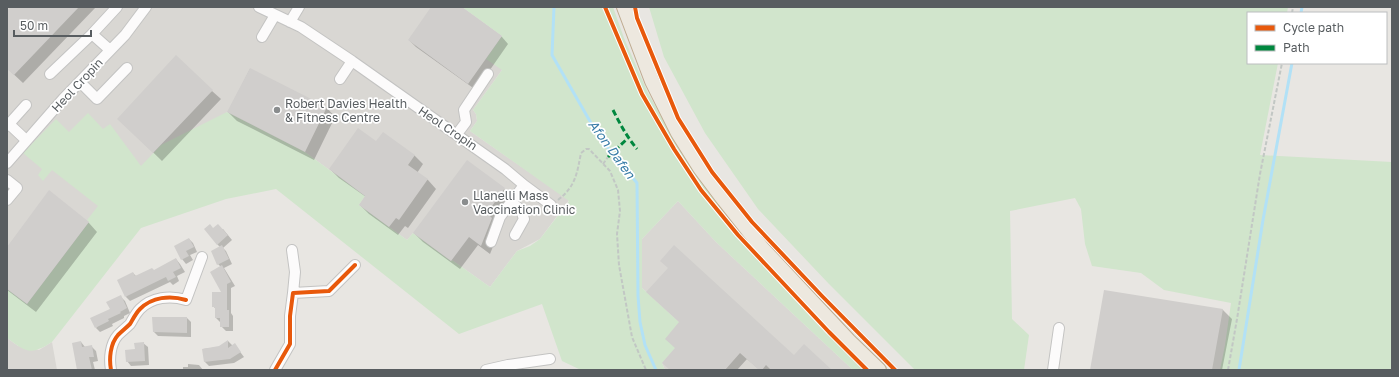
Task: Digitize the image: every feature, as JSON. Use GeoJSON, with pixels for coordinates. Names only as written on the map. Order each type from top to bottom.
{"type":"FeatureCollection","features":[{"type":"Feature","properties":{"kind":"highway"},"geometry":{"type":"LineString","coordinates":[[624,7],[652,81],[678,133],[700,168],[762,248],[879,370]]}},
{"type":"Feature","properties":{"kind":"street"},"geometry":{"type":"LineString","coordinates":[[50,74],[92,34],[117,7]]}},
{"type":"Feature","properties":{"kind":"street","name":"Heol Cropin"},"geometry":{"type":"LineString","coordinates":[[7,163],[26,140],[125,35],[146,7]]}},
{"type":"Feature","properties":{"kind":"street","name":"Heol Cropin"},"geometry":{"type":"LineString","coordinates":[[259,7],[301,27],[352,61],[506,169],[524,185],[551,205]]}},
{"type":"Feature","properties":{"kind":"street"},"geometry":{"type":"LineString","coordinates":[[290,22],[298,7]]}},
{"type":"Feature","properties":{"kind":"street"},"geometry":{"type":"LineString","coordinates":[[262,37],[275,15]]}},
{"type":"Feature","properties":{"kind":"street"},"geometry":{"type":"LineString","coordinates":[[92,34],[110,50]]}},
{"type":"Feature","properties":{"kind":"street"},"geometry":{"type":"LineString","coordinates":[[340,79],[352,61]]}},
{"type":"Feature","properties":{"kind":"street"},"geometry":{"type":"LineString","coordinates":[[80,82],[97,99],[127,68]]}},
{"type":"Feature","properties":{"kind":"street"},"geometry":{"type":"LineString","coordinates":[[457,134],[466,122],[464,110],[488,74]]}},
{"type":"Feature","properties":{"kind":"street"},"geometry":{"type":"LineString","coordinates":[[26,105],[8,125],[26,140]]}},
{"type":"Feature","properties":{"kind":"street"},"geometry":{"type":"LineString","coordinates":[[7,180],[17,188],[7,200]]}},
{"type":"Feature","properties":{"kind":"street"},"geometry":{"type":"LineString","coordinates":[[491,242],[500,217],[524,185]]}},
{"type":"Feature","properties":{"kind":"street"},"geometry":{"type":"LineString","coordinates":[[511,202],[521,210],[524,220],[515,235]]}},
{"type":"Feature","properties":{"kind":"street"},"geometry":{"type":"LineString","coordinates":[[275,370],[290,344],[290,316],[295,272],[292,250]]}},
{"type":"Feature","properties":{"kind":"street"},"geometry":{"type":"LineString","coordinates":[[112,370],[110,361],[112,348],[117,336],[129,325],[139,310],[148,302],[164,297],[178,297],[186,300],[202,257]]}},
{"type":"Feature","properties":{"kind":"street"},"geometry":{"type":"LineString","coordinates":[[293,293],[329,292],[355,265]]}},
{"type":"Feature","properties":{"kind":"street"},"geometry":{"type":"LineString","coordinates":[[1053,370],[1059,328]]}},
{"type":"Feature","properties":{"kind":"street"},"geometry":{"type":"LineString","coordinates":[[486,370],[508,364],[550,359]]}},
{"type":"Feature","properties":{"kind":"path"},"geometry":{"type":"LineString","coordinates":[[1228,370],[1238,319],[1260,174],[1282,64]]}},
{"type":"Feature","properties":{"kind":"path"},"geometry":{"type":"LineString","coordinates":[[551,205],[571,187],[578,174],[581,153],[586,149],[589,149],[610,171],[618,190],[620,211],[617,234],[619,265],[632,336],[646,370]]}},
{"type":"Feature","properties":{"kind":"path"},"geometry":{"type":"LineString","coordinates":[[603,164],[608,158]]}},
{"type":"Feature","properties":{"kind":"shaded area"},"geometry":{"type":"Polygon","coordinates":[[[7,7],[462,7],[502,36],[502,70],[473,110],[476,114],[477,121],[470,131],[569,200],[540,239],[517,251],[490,287],[413,233],[407,240],[359,205],[365,196],[305,152],[227,112],[27,304],[7,289],[7,7]]]}},
{"type":"Feature","properties":{"kind":"shaded area"},"geometry":{"type":"Polygon","coordinates":[[[678,201],[716,242],[853,370],[665,370],[662,363],[665,339],[679,322],[642,288],[642,239],[678,201]]]}},
{"type":"Feature","properties":{"kind":"shaded area"},"geometry":{"type":"Polygon","coordinates":[[[7,338],[18,346],[39,350],[52,342],[57,370],[7,370],[7,338]]]}},
{"type":"Feature","properties":{"kind":"green space"},"geometry":{"type":"Polygon","coordinates":[[[462,7],[613,7],[624,38],[648,93],[685,158],[710,194],[735,229],[821,322],[869,370],[853,370],[716,242],[678,201],[642,239],[642,288],[679,322],[675,348],[662,363],[665,370],[581,370],[562,361],[542,304],[459,334],[276,189],[226,199],[141,228],[52,342],[33,351],[24,349],[7,338],[7,289],[27,304],[89,222],[87,220],[98,206],[52,170],[43,181],[38,175],[42,169],[23,153],[56,119],[69,132],[88,113],[103,129],[110,124],[141,166],[161,145],[227,112],[305,152],[365,196],[359,205],[407,240],[413,233],[490,287],[517,251],[530,246],[540,239],[569,201],[470,131],[477,121],[476,114],[473,110],[502,70],[486,59],[502,36],[462,7]]]}},
{"type":"Feature","properties":{"kind":"green space"},"geometry":{"type":"Polygon","coordinates":[[[649,7],[1288,7],[1287,12],[1247,12],[1247,64],[1278,64],[1260,155],[1392,162],[1392,370],[1220,370],[1231,303],[1164,290],[1141,273],[1092,266],[1085,244],[1081,209],[1075,198],[1010,211],[1012,319],[1029,335],[1024,370],[915,370],[829,284],[758,209],[705,133],[664,57],[649,7]]]}},
{"type":"Feature","properties":{"kind":"building"},"geometry":{"type":"Polygon","coordinates":[[[11,7],[79,7],[14,75],[7,69],[7,11],[11,7]]]}},
{"type":"Feature","properties":{"kind":"building"},"geometry":{"type":"Polygon","coordinates":[[[431,7],[462,7],[502,36],[468,84],[408,40],[431,7]]]}},
{"type":"Feature","properties":{"kind":"building"},"geometry":{"type":"Polygon","coordinates":[[[176,55],[213,90],[153,153],[117,119],[176,55]]]}},
{"type":"Feature","properties":{"kind":"building","name":"Robert Davies Health & Fitness Centre"},"geometry":{"type":"Polygon","coordinates":[[[250,68],[327,107],[305,152],[227,112],[250,68]]]}},
{"type":"Feature","properties":{"kind":"building"},"geometry":{"type":"Polygon","coordinates":[[[358,128],[376,141],[383,132],[415,155],[408,165],[428,179],[399,220],[396,218],[389,227],[359,205],[365,196],[329,169],[358,128]]]}},
{"type":"Feature","properties":{"kind":"building","name":"Llanelli Mass Vaccination Clinic"},"geometry":{"type":"Polygon","coordinates":[[[467,160],[505,188],[487,213],[492,218],[481,246],[469,237],[451,261],[413,233],[467,160]]]}},
{"type":"Feature","properties":{"kind":"building"},"geometry":{"type":"Polygon","coordinates":[[[49,190],[89,222],[27,304],[7,289],[7,247],[49,190]]]}},
{"type":"Feature","properties":{"kind":"building"},"geometry":{"type":"Polygon","coordinates":[[[210,224],[213,228],[218,224],[228,235],[217,245],[204,229],[210,224]]]}},
{"type":"Feature","properties":{"kind":"building"},"geometry":{"type":"Polygon","coordinates":[[[189,238],[194,247],[186,251],[189,256],[181,260],[174,246],[189,238]]]}},
{"type":"Feature","properties":{"kind":"building"},"geometry":{"type":"Polygon","coordinates":[[[222,245],[229,259],[217,265],[211,251],[222,245]]]}},
{"type":"Feature","properties":{"kind":"building"},"geometry":{"type":"Polygon","coordinates":[[[674,245],[794,355],[804,344],[832,370],[771,370],[766,365],[762,370],[759,370],[740,353],[725,370],[670,370],[662,363],[675,348],[665,339],[679,322],[646,292],[668,268],[660,261],[674,245]]]}},
{"type":"Feature","properties":{"kind":"building"},"geometry":{"type":"Polygon","coordinates":[[[176,258],[181,268],[173,272],[176,277],[168,281],[166,277],[125,297],[117,280],[133,272],[135,276],[152,268],[154,270],[176,258]]]}},
{"type":"Feature","properties":{"kind":"building"},"geometry":{"type":"Polygon","coordinates":[[[222,265],[231,282],[227,284],[227,310],[229,310],[229,327],[220,327],[220,318],[215,318],[215,307],[212,307],[212,292],[221,292],[210,272],[222,265]]]}},
{"type":"Feature","properties":{"kind":"building"},"geometry":{"type":"Polygon","coordinates":[[[1104,290],[1223,309],[1212,370],[1090,370],[1104,290]]]}},
{"type":"Feature","properties":{"kind":"building"},"geometry":{"type":"Polygon","coordinates":[[[121,295],[127,308],[120,312],[121,313],[108,319],[109,321],[95,328],[90,318],[110,309],[106,302],[121,295]]]}},
{"type":"Feature","properties":{"kind":"building"},"geometry":{"type":"Polygon","coordinates":[[[152,317],[187,317],[187,333],[153,332],[152,317]]]}},
{"type":"Feature","properties":{"kind":"building"},"geometry":{"type":"Polygon","coordinates":[[[228,340],[228,348],[235,343],[241,352],[230,359],[204,362],[202,349],[219,346],[228,340]]]}},
{"type":"Feature","properties":{"kind":"building"},"geometry":{"type":"Polygon","coordinates":[[[81,341],[82,347],[92,345],[94,357],[89,357],[92,370],[77,370],[72,343],[81,341]]]}},
{"type":"Feature","properties":{"kind":"building"},"geometry":{"type":"Polygon","coordinates":[[[144,342],[145,361],[126,362],[125,350],[135,349],[134,343],[144,342]]]}},
{"type":"Feature","properties":{"kind":"waterway","name":"Afon Dafen"},"geometry":{"type":"LineString","coordinates":[[554,7],[552,55],[599,137],[637,183],[638,296],[640,322],[645,345],[656,370]]}},
{"type":"Feature","properties":{"kind":"waterway"},"geometry":{"type":"LineString","coordinates":[[1301,12],[1302,7]]}},
{"type":"Feature","properties":{"kind":"waterway"},"geometry":{"type":"LineString","coordinates":[[1239,370],[1263,220],[1292,64]]}},
{"type":"Feature","properties":{"kind":"marked path"},"geometry":{"type":"LineString","coordinates":[[613,110],[630,140],[637,149]]}},
{"type":"Feature","properties":{"kind":"marked path"},"geometry":{"type":"LineString","coordinates":[[608,157],[628,138]]}},
{"type":"Feature","properties":{"kind":"cycle path"},"geometry":{"type":"LineString","coordinates":[[605,7],[642,94],[674,149],[701,190],[738,235],[829,332],[867,370]]}},
{"type":"Feature","properties":{"kind":"cycle path"},"geometry":{"type":"LineString","coordinates":[[635,7],[637,18],[678,118],[712,172],[752,222],[895,370]]}},
{"type":"Feature","properties":{"kind":"cycle path"},"geometry":{"type":"LineString","coordinates":[[275,370],[290,344],[290,316],[293,293],[329,291],[355,265]]}},
{"type":"Feature","properties":{"kind":"cycle path"},"geometry":{"type":"LineString","coordinates":[[111,370],[110,356],[113,343],[118,335],[130,324],[140,309],[150,302],[162,298],[168,297],[186,300]]}},
{"type":"Feature","properties":{"kind":"place","name":"Robert Davies Health & Fitness Centre"},"geometry":{"type":"Point","coordinates":[277,110]}},
{"type":"Feature","properties":{"kind":"place","name":"Llanelli Mass Vaccination Clinic"},"geometry":{"type":"Point","coordinates":[465,202]}}]}
